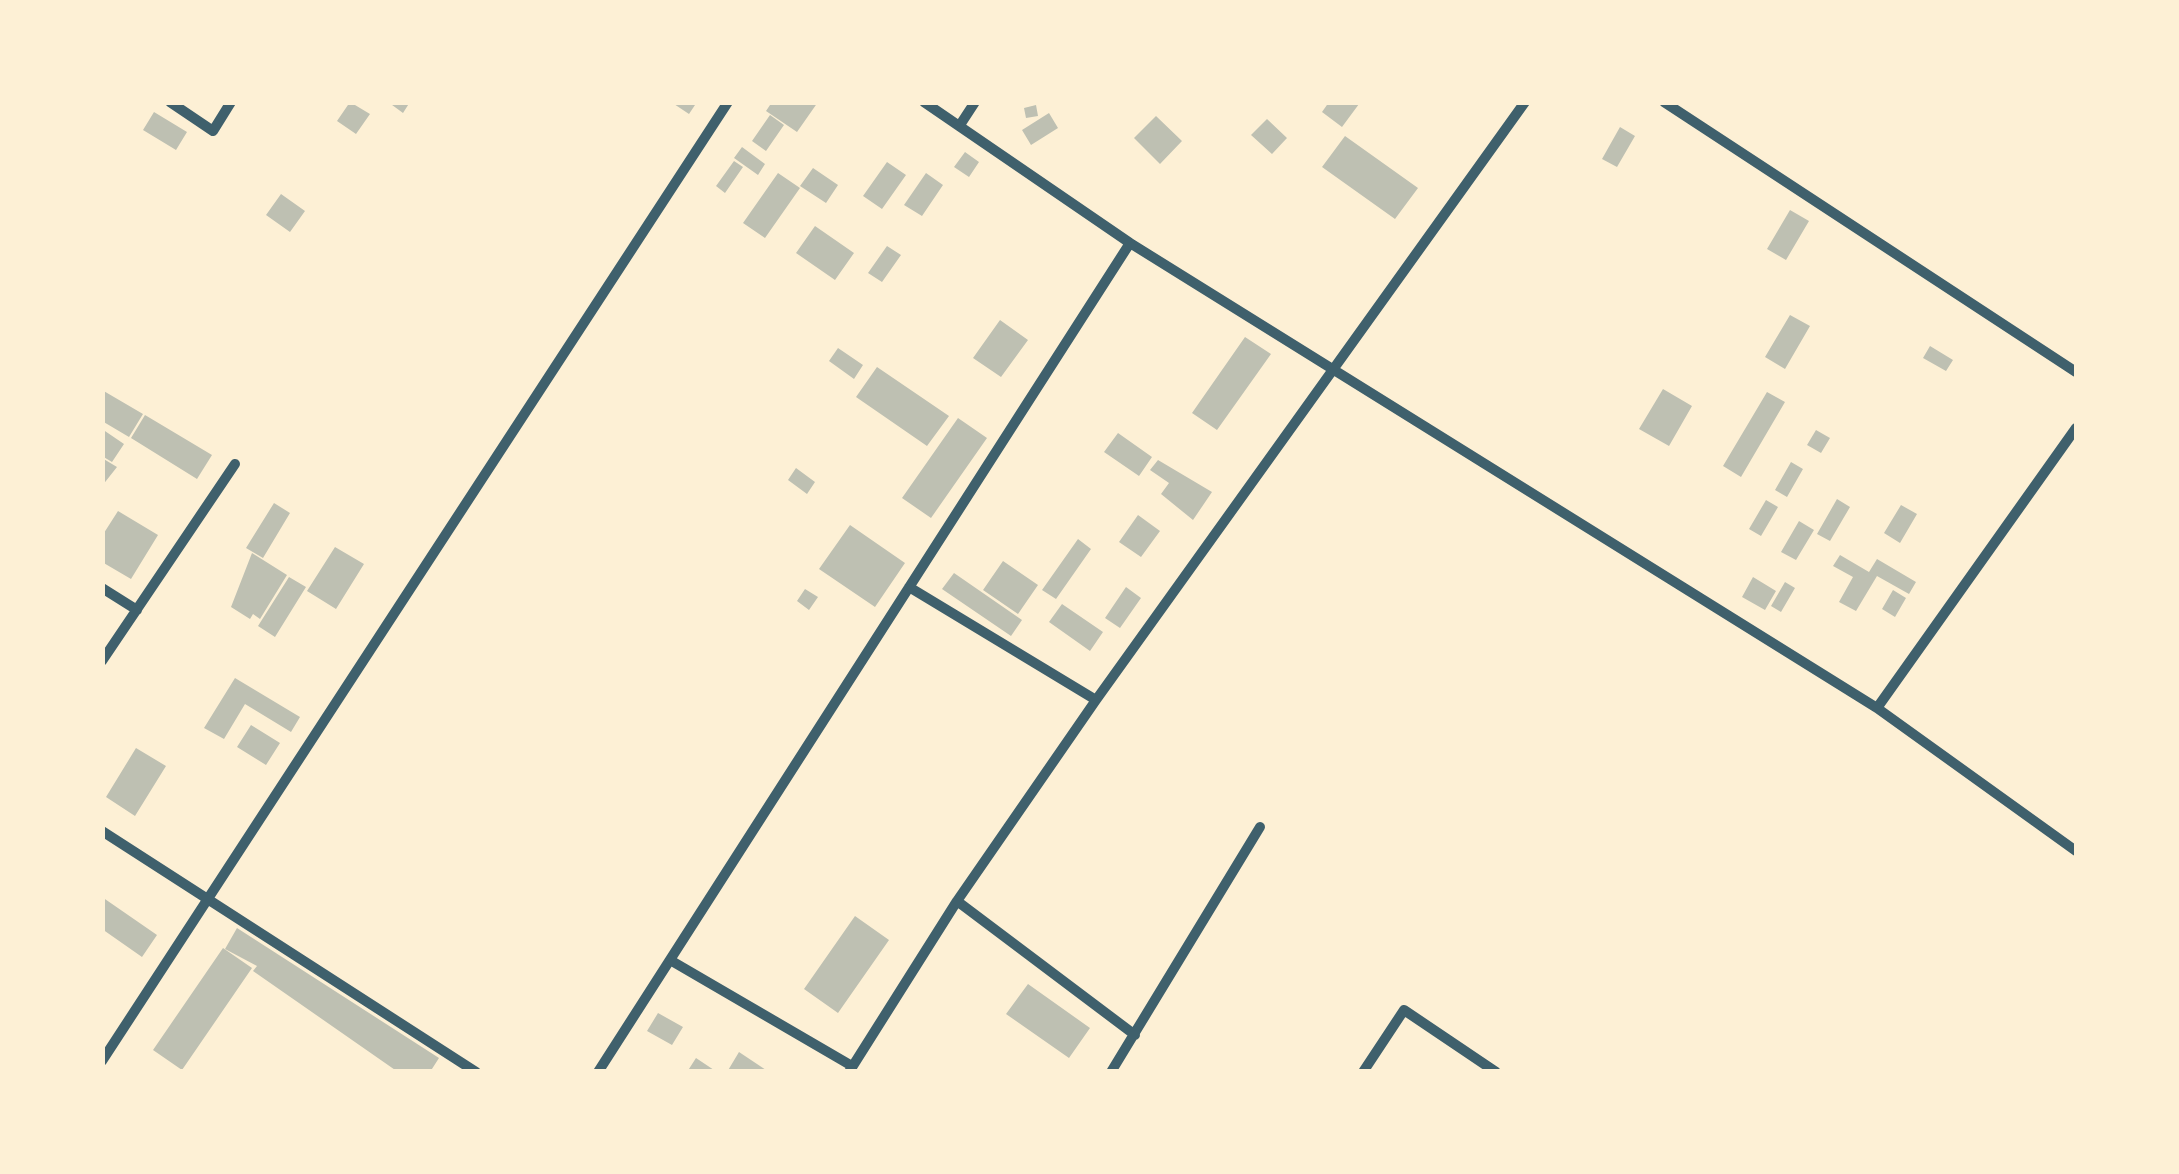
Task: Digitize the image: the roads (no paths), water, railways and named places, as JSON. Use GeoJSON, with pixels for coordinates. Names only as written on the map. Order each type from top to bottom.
{"type":"FeatureCollection","features":[{"type":"Feature","properties":{"kind":"street"},"geometry":{"type":"LineString","coordinates":[[170,102],[212,131],[231,102]]}},
{"type":"Feature","properties":{"kind":"street"},"geometry":{"type":"LineString","coordinates":[[102,1061],[728,102]]}},
{"type":"Feature","properties":{"kind":"street"},"geometry":{"type":"LineString","coordinates":[[924,102],[1130,242],[1877,708],[2076,852]]}},
{"type":"Feature","properties":{"kind":"street"},"geometry":{"type":"LineString","coordinates":[[960,125],[974,102]]}},
{"type":"Feature","properties":{"kind":"street"},"geometry":{"type":"LineString","coordinates":[[670,960],[851,1069],[957,901],[1096,700],[1332,365],[1526,102]]}},
{"type":"Feature","properties":{"kind":"street"},"geometry":{"type":"LineString","coordinates":[[1664,102],[2076,372]]}},
{"type":"Feature","properties":{"kind":"street"},"geometry":{"type":"LineString","coordinates":[[598,1072],[1130,242]]}},
{"type":"Feature","properties":{"kind":"street"},"geometry":{"type":"LineString","coordinates":[[1877,708],[2076,428]]}},
{"type":"Feature","properties":{"kind":"street"},"geometry":{"type":"LineString","coordinates":[[102,660],[235,464]]}},
{"type":"Feature","properties":{"kind":"street"},"geometry":{"type":"LineString","coordinates":[[909,587],[1096,700]]}},
{"type":"Feature","properties":{"kind":"street"},"geometry":{"type":"LineString","coordinates":[[102,588],[137,610]]}},
{"type":"Feature","properties":{"kind":"street"},"geometry":{"type":"LineString","coordinates":[[1111,1072],[1260,826]]}},
{"type":"Feature","properties":{"kind":"street"},"geometry":{"type":"LineString","coordinates":[[102,831],[476,1072]]}},
{"type":"Feature","properties":{"kind":"street"},"geometry":{"type":"LineString","coordinates":[[957,901],[1135,1035]]}},
{"type":"Feature","properties":{"kind":"street"},"geometry":{"type":"LineString","coordinates":[[1363,1072],[1404,1010],[1496,1072]]}}]}
